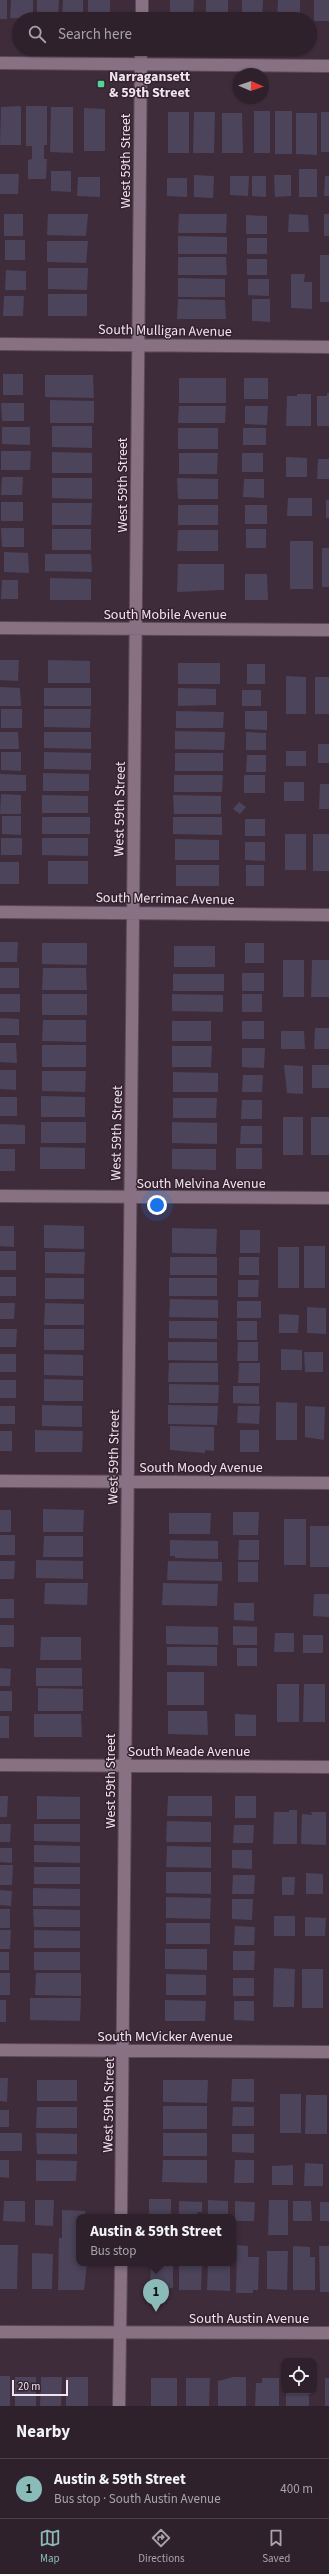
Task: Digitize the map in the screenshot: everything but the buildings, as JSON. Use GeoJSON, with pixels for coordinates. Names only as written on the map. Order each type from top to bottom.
{"type":"FeatureCollection","features":[{"type":"Feature","properties":{"kind":"street"},"geometry":{"type":"LineString","coordinates":[[142,0],[142,12]]}},
{"type":"Feature","properties":{"kind":"street","name":"West 59th Street"},"geometry":{"type":"LineString","coordinates":[[121,2214],[124,2050],[125,1766],[141,56]]}},
{"type":"Feature","properties":{"kind":"street"},"geometry":{"type":"LineString","coordinates":[[0,63],[329,66]]}},
{"type":"Feature","properties":{"kind":"street","name":"South Mulligan Avenue"},"geometry":{"type":"LineString","coordinates":[[0,344],[329,347]]}},
{"type":"Feature","properties":{"kind":"street","name":"South Mobile Avenue"},"geometry":{"type":"LineString","coordinates":[[0,628],[329,630]]}},
{"type":"Feature","properties":{"kind":"street","name":"South Merrimac Avenue"},"geometry":{"type":"LineString","coordinates":[[0,912],[329,915]]}},
{"type":"Feature","properties":{"kind":"street","name":"South Melvina Avenue"},"geometry":{"type":"LineString","coordinates":[[0,1196],[329,1198]]}},
{"type":"Feature","properties":{"kind":"street","name":"South Moody Avenue"},"geometry":{"type":"LineString","coordinates":[[0,1481],[329,1483]]}},
{"type":"Feature","properties":{"kind":"street","name":"South Meade Avenue"},"geometry":{"type":"LineString","coordinates":[[0,1765],[329,1767]]}},
{"type":"Feature","properties":{"kind":"street","name":"South McVicker Avenue"},"geometry":{"type":"LineString","coordinates":[[0,2050],[329,2052]]}},
{"type":"Feature","properties":{"kind":"street"},"geometry":{"type":"LineString","coordinates":[[119,2406],[121,2266]]}},
{"type":"Feature","properties":{"kind":"street","name":"South Austin Avenue"},"geometry":{"type":"LineString","coordinates":[[0,2332],[329,2334]]}},
{"type":"Feature","properties":{"kind":"place","name":"Narragansett & 59th Street"},"geometry":{"type":"Point","coordinates":[101,84]}},
{"type":"Feature","properties":{"kind":"place","name":"Austin & 59th Street"},"geometry":{"type":"Point","coordinates":[156,2312]}}]}
